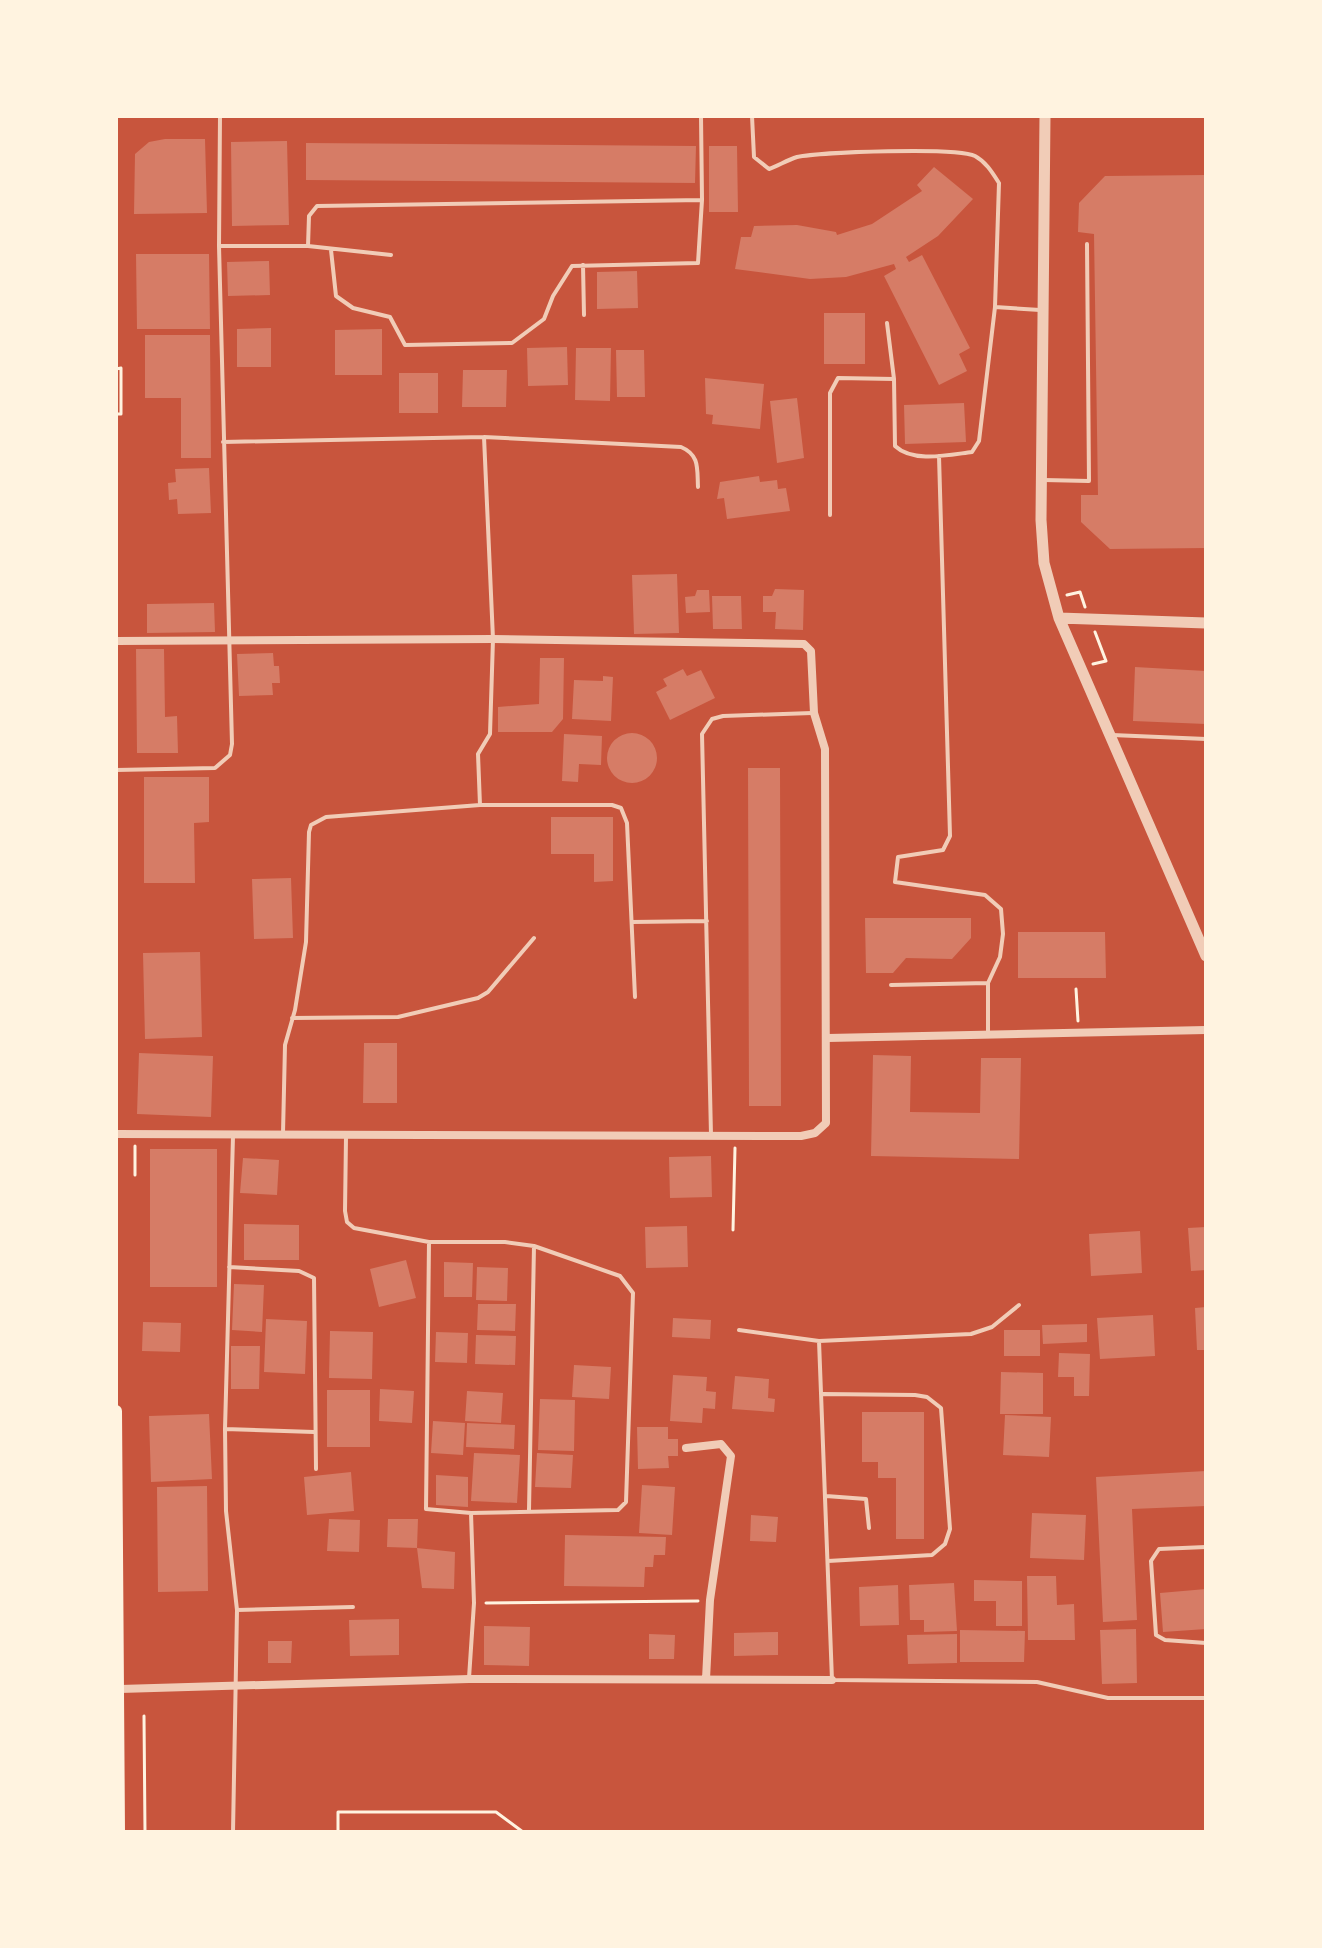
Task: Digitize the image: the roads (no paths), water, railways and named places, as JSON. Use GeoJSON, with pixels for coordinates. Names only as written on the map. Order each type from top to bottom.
{"type":"FeatureCollection","features":[{"type":"Feature","properties":{"kind":"main road"},"geometry":{"type":"LineString","coordinates":[[116,1411],[119,1832]]}},
{"type":"Feature","properties":{"kind":"street"},"geometry":{"type":"LineString","coordinates":[[1045,116],[1041,480],[1044,563],[1059,618],[1206,956]]}},
{"type":"Feature","properties":{"kind":"street"},"geometry":{"type":"LineString","coordinates":[[1059,618],[1206,623]]}},
{"type":"Feature","properties":{"kind":"street"},"geometry":{"type":"LineString","coordinates":[[116,641],[493,639],[797,642],[807,646],[811,656],[814,713],[825,749],[828,1038],[826,1123],[815,1133],[801,1136],[116,1134]]}},
{"type":"Feature","properties":{"kind":"street"},"geometry":{"type":"LineString","coordinates":[[828,1038],[1206,1030]]}},
{"type":"Feature","properties":{"kind":"street"},"geometry":{"type":"LineString","coordinates":[[686,1448],[721,1444],[731,1456],[710,1600],[706,1679]]}},
{"type":"Feature","properties":{"kind":"street"},"geometry":{"type":"LineString","coordinates":[[118,1689],[469,1679],[832,1680]]}},
{"type":"Feature","properties":{"kind":"lane"},"geometry":{"type":"LineString","coordinates":[[116,770],[215,768],[224,764],[232,744],[219,246],[220,116]]}},
{"type":"Feature","properties":{"kind":"lane"},"geometry":{"type":"LineString","coordinates":[[331,250],[336,296],[353,308],[390,317],[405,345],[512,343],[544,319],[553,296],[572,266],[692,266],[698,263],[702,200],[701,116]]}},
{"type":"Feature","properties":{"kind":"lane"},"geometry":{"type":"LineString","coordinates":[[752,116],[754,157],[769,169],[797,157],[833,153],[973,155],[989,168],[999,183],[995,307],[979,441],[972,452],[939,456],[903,454],[895,446],[894,379],[887,323]]}},
{"type":"Feature","properties":{"kind":"lane"},"geometry":{"type":"LineString","coordinates":[[308,246],[309,216],[317,206],[702,200]]}},
{"type":"Feature","properties":{"kind":"lane"},"geometry":{"type":"LineString","coordinates":[[1041,480],[1089,481],[1087,244]]}},
{"type":"Feature","properties":{"kind":"lane"},"geometry":{"type":"LineString","coordinates":[[219,246],[308,246],[391,255]]}},
{"type":"Feature","properties":{"kind":"lane"},"geometry":{"type":"LineString","coordinates":[[583,265],[584,315]]}},
{"type":"Feature","properties":{"kind":"lane"},"geometry":{"type":"LineString","coordinates":[[995,307],[1042,310]]}},
{"type":"Feature","properties":{"kind":"lane"},"geometry":{"type":"LineString","coordinates":[[830,515],[833,383],[847,378],[894,379]]}},
{"type":"Feature","properties":{"kind":"lane"},"geometry":{"type":"LineString","coordinates":[[223,442],[484,437],[681,447],[692,451],[697,460],[698,487]]}},
{"type":"Feature","properties":{"kind":"lane"},"geometry":{"type":"LineString","coordinates":[[480,805],[478,754],[490,734],[493,639],[484,437]]}},
{"type":"Feature","properties":{"kind":"lane"},"geometry":{"type":"LineString","coordinates":[[939,456],[950,836],[943,850],[898,857],[895,882],[978,893],[997,902],[1003,934],[1000,957],[988,983],[988,1033]]}},
{"type":"Feature","properties":{"kind":"lane"},"geometry":{"type":"LineString","coordinates":[[711,1137],[704,730],[712,719],[723,716],[814,713]]}},
{"type":"Feature","properties":{"kind":"lane"},"geometry":{"type":"LineString","coordinates":[[1110,735],[1206,739]]}},
{"type":"Feature","properties":{"kind":"lane"},"geometry":{"type":"LineString","coordinates":[[283,1136],[285,1045],[306,942],[311,825],[326,817],[480,805],[621,808],[627,823],[635,997]]}},
{"type":"Feature","properties":{"kind":"lane"},"geometry":{"type":"LineString","coordinates":[[632,922],[707,921]]}},
{"type":"Feature","properties":{"kind":"lane"},"geometry":{"type":"LineString","coordinates":[[292,1018],[398,1017],[478,998],[488,992],[534,938]]}},
{"type":"Feature","properties":{"kind":"lane"},"geometry":{"type":"LineString","coordinates":[[891,985],[988,983]]}},
{"type":"Feature","properties":{"kind":"lane"},"geometry":{"type":"LineString","coordinates":[[233,1136],[225,1429],[226,1511],[237,1610],[239,1684],[233,1832]]}},
{"type":"Feature","properties":{"kind":"lane"},"geometry":{"type":"LineString","coordinates":[[346,1137],[347,1222],[354,1228],[429,1242],[505,1242],[534,1246],[620,1276],[627,1283],[633,1293],[631,1391],[626,1502],[618,1510],[471,1513],[433,1511],[424,1503],[429,1242]]}},
{"type":"Feature","properties":{"kind":"lane"},"geometry":{"type":"LineString","coordinates":[[529,1510],[534,1246]]}},
{"type":"Feature","properties":{"kind":"lane"},"geometry":{"type":"LineString","coordinates":[[229,1267],[299,1271],[314,1278],[316,1469]]}},
{"type":"Feature","properties":{"kind":"lane"},"geometry":{"type":"LineString","coordinates":[[739,1330],[819,1341],[971,1334],[992,1327],[1019,1305]]}},
{"type":"Feature","properties":{"kind":"lane"},"geometry":{"type":"LineString","coordinates":[[819,1341],[832,1680],[1037,1682],[1108,1698],[1206,1698]]}},
{"type":"Feature","properties":{"kind":"lane"},"geometry":{"type":"LineString","coordinates":[[823,1394],[915,1395],[927,1397],[941,1408],[945,1415],[950,1529],[945,1544],[932,1555],[828,1561]]}},
{"type":"Feature","properties":{"kind":"lane"},"geometry":{"type":"LineString","coordinates":[[225,1429],[315,1432]]}},
{"type":"Feature","properties":{"kind":"lane"},"geometry":{"type":"LineString","coordinates":[[826,1496],[866,1499],[869,1528]]}},
{"type":"Feature","properties":{"kind":"lane"},"geometry":{"type":"LineString","coordinates":[[469,1679],[474,1603],[471,1513]]}},
{"type":"Feature","properties":{"kind":"lane"},"geometry":{"type":"LineString","coordinates":[[1206,1547],[1159,1549],[1151,1561],[1156,1635],[1165,1640],[1206,1643]]}},
{"type":"Feature","properties":{"kind":"lane"},"geometry":{"type":"LineString","coordinates":[[237,1610],[353,1607]]}}]}
